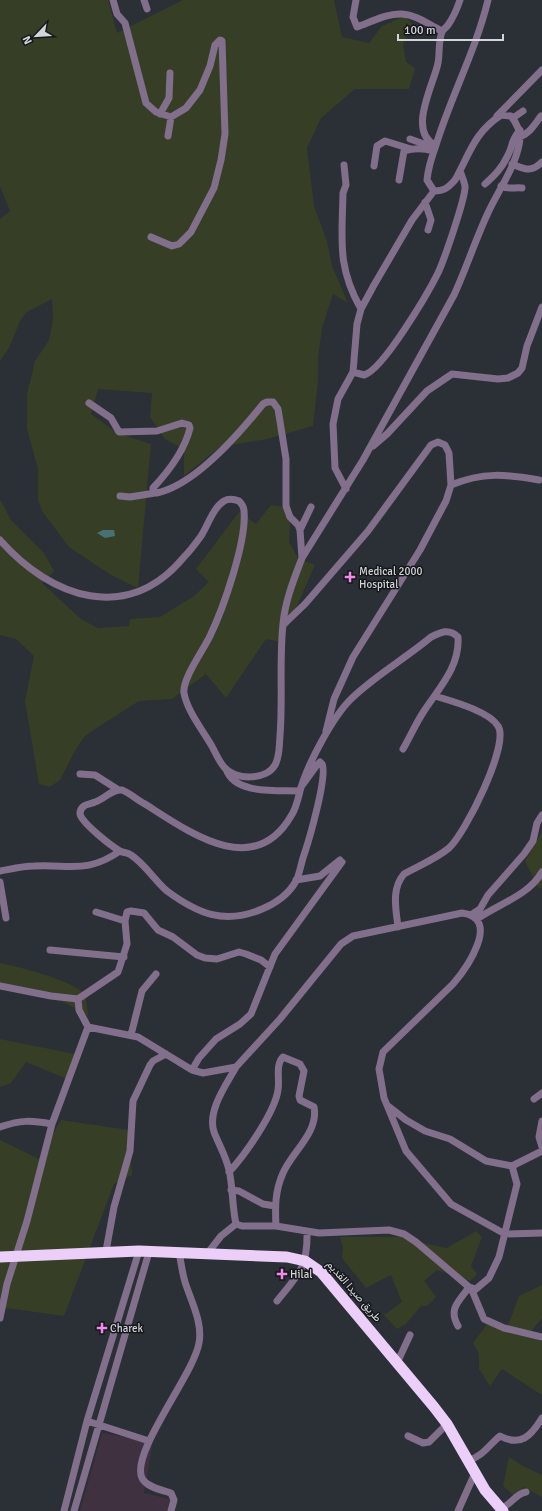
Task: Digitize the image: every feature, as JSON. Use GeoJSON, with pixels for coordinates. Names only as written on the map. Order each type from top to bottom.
{"type":"FeatureCollection","features":[{"type":"Feature","properties":{"kind":"highway","name":"طريق صيدا القديم"},"geometry":{"type":"LineString","coordinates":[[0,1257],[106,1251],[144,1251],[287,1257],[305,1261],[321,1272],[447,1424],[485,1490],[502,1510]]}},
{"type":"Feature","properties":{"kind":"street"},"geometry":{"type":"LineString","coordinates":[[113,0],[117,14],[125,23],[146,103],[160,114],[171,118]]}},
{"type":"Feature","properties":{"kind":"street"},"geometry":{"type":"LineString","coordinates":[[144,0],[146,8]]}},
{"type":"Feature","properties":{"kind":"street"},"geometry":{"type":"LineString","coordinates":[[356,0],[352,17],[357,27],[392,14],[402,14],[426,22],[442,31]]}},
{"type":"Feature","properties":{"kind":"street"},"geometry":{"type":"LineString","coordinates":[[433,146],[425,134],[424,117],[426,98],[435,80],[442,31],[453,16],[460,0]]}},
{"type":"Feature","properties":{"kind":"street"},"geometry":{"type":"LineString","coordinates":[[434,191],[427,180],[433,146],[442,120],[478,33],[488,0]]}},
{"type":"Feature","properties":{"kind":"street"},"geometry":{"type":"LineString","coordinates":[[151,237],[172,246],[179,244],[191,232],[214,188],[221,160],[225,134],[222,41],[220,40],[215,45],[205,80],[194,100],[171,118]]}},
{"type":"Feature","properties":{"kind":"street"},"geometry":{"type":"LineString","coordinates":[[160,114],[169,98],[170,73]]}},
{"type":"Feature","properties":{"kind":"street"},"geometry":{"type":"LineString","coordinates":[[434,191],[442,191],[450,186],[460,171],[480,132],[541,73]]}},
{"type":"Feature","properties":{"kind":"street"},"geometry":{"type":"LineString","coordinates":[[492,121],[501,115],[513,118],[524,111]]}},
{"type":"Feature","properties":{"kind":"street"},"geometry":{"type":"LineString","coordinates":[[484,184],[500,171],[509,154],[512,139],[520,134],[526,134],[534,128],[541,116]]}},
{"type":"Feature","properties":{"kind":"street"},"geometry":{"type":"LineString","coordinates":[[168,136],[171,118]]}},
{"type":"Feature","properties":{"kind":"street"},"geometry":{"type":"LineString","coordinates":[[226,769],[235,774],[251,777],[268,772],[274,766],[279,754],[281,726],[283,625],[287,601],[302,558],[346,489],[454,295],[486,215],[512,164],[520,144],[520,134],[513,118]]}},
{"type":"Feature","properties":{"kind":"street"},"geometry":{"type":"LineString","coordinates":[[410,139],[433,146]]}},
{"type":"Feature","properties":{"kind":"street"},"geometry":{"type":"LineString","coordinates":[[374,166],[377,146],[385,141],[411,149]]}},
{"type":"Feature","properties":{"kind":"street"},"geometry":{"type":"LineString","coordinates":[[399,180],[404,151],[433,146]]}},
{"type":"Feature","properties":{"kind":"street"},"geometry":{"type":"LineString","coordinates":[[512,164],[526,170],[532,170],[542,162]]}},
{"type":"Feature","properties":{"kind":"street"},"geometry":{"type":"LineString","coordinates":[[344,165],[346,185],[343,193],[341,249],[345,260],[343,265],[350,289],[361,309]]}},
{"type":"Feature","properties":{"kind":"street"},"geometry":{"type":"LineString","coordinates":[[353,372],[364,375],[368,374],[378,365],[401,334],[438,272],[461,204],[465,187],[460,171]]}},
{"type":"Feature","properties":{"kind":"street"},"geometry":{"type":"LineString","coordinates":[[501,186],[512,189],[518,187],[522,188]]}},
{"type":"Feature","properties":{"kind":"street"},"geometry":{"type":"LineString","coordinates":[[346,489],[335,468],[334,424],[338,399],[353,372],[355,337],[361,309],[400,240],[434,191]]}},
{"type":"Feature","properties":{"kind":"street"},"geometry":{"type":"LineString","coordinates":[[425,202],[431,220],[428,230]]}},
{"type":"Feature","properties":{"kind":"street"},"geometry":{"type":"LineString","coordinates":[[368,450],[386,434],[427,391],[452,374],[498,379],[508,378],[518,373],[522,368],[527,346],[542,307]]}},
{"type":"Feature","properties":{"kind":"street"},"geometry":{"type":"LineString","coordinates":[[120,496],[130,497],[155,493],[176,487],[190,478],[243,430],[263,404],[273,402],[278,409],[286,459],[286,506],[290,517],[298,525],[300,530],[302,558]]}},
{"type":"Feature","properties":{"kind":"street"},"geometry":{"type":"LineString","coordinates":[[89,403],[111,418],[119,432],[157,431],[182,423],[189,425],[190,428],[186,441],[153,488],[155,493]]}},
{"type":"Feature","properties":{"kind":"street"},"geometry":{"type":"LineString","coordinates":[[283,625],[305,604],[368,531],[427,450],[435,443],[442,443],[447,449],[451,485],[446,501],[432,530],[354,656],[334,699],[325,737]]}},
{"type":"Feature","properties":{"kind":"street"},"geometry":{"type":"LineString","coordinates":[[451,485],[480,475],[492,474],[539,480]]}},
{"type":"Feature","properties":{"kind":"street"},"geometry":{"type":"LineString","coordinates":[[0,540],[29,569],[51,582],[87,595],[105,597],[134,594],[152,586],[167,576],[193,546],[218,507],[225,500],[231,498],[239,501],[244,511],[244,521],[233,571],[223,606],[211,634],[186,680],[184,692],[194,716],[233,782],[241,786],[253,788],[301,789]]}},
{"type":"Feature","properties":{"kind":"street"},"geometry":{"type":"LineString","coordinates":[[300,530],[311,507]]}},
{"type":"Feature","properties":{"kind":"street"},"geometry":{"type":"LineString","coordinates":[[80,774],[95,775],[117,789],[126,791],[144,804],[208,840],[222,846],[245,849],[261,845],[272,840],[282,830],[292,815],[308,770],[325,737],[342,709],[351,698],[432,637],[442,632],[449,631],[458,637],[457,654],[447,678],[424,711],[403,749]]}},
{"type":"Feature","properties":{"kind":"street"},"geometry":{"type":"LineString","coordinates":[[398,927],[396,899],[398,880],[404,874],[449,848],[462,832],[485,788],[500,741],[498,726],[486,716],[463,705],[435,696]]}},
{"type":"Feature","properties":{"kind":"street"},"geometry":{"type":"LineString","coordinates":[[117,789],[94,803],[83,806],[80,812],[82,818],[87,824],[120,851],[130,854],[166,889],[182,901],[200,911],[227,918],[242,917],[270,906],[280,900],[296,880],[316,814],[323,772],[322,764],[318,763],[301,789]]}},
{"type":"Feature","properties":{"kind":"street"},"geometry":{"type":"LineString","coordinates":[[474,917],[488,895],[524,854],[533,841],[537,823],[542,815]]}},
{"type":"Feature","properties":{"kind":"street"},"geometry":{"type":"LineString","coordinates":[[0,870],[35,866],[83,867],[108,860],[120,851]]}},
{"type":"Feature","properties":{"kind":"street"},"geometry":{"type":"LineString","coordinates":[[192,1070],[199,1058],[216,1039],[240,1024],[251,1014],[270,966],[282,944],[342,862],[340,860],[320,876],[296,880]]}},
{"type":"Feature","properties":{"kind":"street"},"geometry":{"type":"LineString","coordinates":[[236,1224],[229,1172],[214,1132],[213,1122],[216,1108],[221,1095],[236,1068],[280,1019],[341,944],[353,936],[462,914],[474,917],[513,898],[539,878],[542,872]]}},
{"type":"Feature","properties":{"kind":"street"},"geometry":{"type":"LineString","coordinates":[[0,882],[6,918]]}},
{"type":"Feature","properties":{"kind":"street"},"geometry":{"type":"LineString","coordinates":[[0,986],[51,996],[78,999],[118,972],[124,957],[127,940],[125,921],[127,912],[131,910],[144,913],[158,930],[173,937],[197,955],[205,958],[217,959],[238,952],[261,960],[270,966]]}},
{"type":"Feature","properties":{"kind":"street"},"geometry":{"type":"LineString","coordinates":[[96,912],[125,921]]}},
{"type":"Feature","properties":{"kind":"street"},"geometry":{"type":"LineString","coordinates":[[474,917],[480,926],[481,937],[462,974],[383,1052],[379,1070],[381,1090],[406,1151],[450,1204],[505,1234],[542,1233]]}},
{"type":"Feature","properties":{"kind":"street"},"geometry":{"type":"LineString","coordinates":[[50,950],[124,957]]}},
{"type":"Feature","properties":{"kind":"street"},"geometry":{"type":"LineString","coordinates":[[131,1035],[142,991],[156,974]]}},
{"type":"Feature","properties":{"kind":"street"},"geometry":{"type":"LineString","coordinates":[[78,999],[79,1010],[88,1026],[131,1035],[142,1039],[192,1070],[203,1073],[236,1068]]}},
{"type":"Feature","properties":{"kind":"street"},"geometry":{"type":"LineString","coordinates":[[0,1318],[15,1256],[27,1221],[52,1124],[88,1026]]}},
{"type":"Feature","properties":{"kind":"street"},"geometry":{"type":"LineString","coordinates":[[106,1251],[114,1207],[130,1151],[133,1101],[150,1065],[166,1054]]}},
{"type":"Feature","properties":{"kind":"street"},"geometry":{"type":"LineString","coordinates":[[229,1172],[253,1140],[273,1104],[278,1090],[278,1068],[280,1060],[283,1057],[300,1064],[304,1071],[299,1096],[300,1100],[314,1107],[315,1118],[306,1138],[283,1172],[276,1195],[276,1226]]}},
{"type":"Feature","properties":{"kind":"street"},"geometry":{"type":"LineString","coordinates":[[534,1099],[542,1093]]}},
{"type":"Feature","properties":{"kind":"street"},"geometry":{"type":"LineString","coordinates":[[386,1105],[406,1120],[425,1130],[450,1139],[486,1161],[512,1166],[542,1151]]}},
{"type":"Feature","properties":{"kind":"street"},"geometry":{"type":"LineString","coordinates":[[0,1128],[21,1121],[33,1120],[52,1124]]}},
{"type":"Feature","properties":{"kind":"street"},"geometry":{"type":"LineString","coordinates":[[542,1121],[539,1137],[542,1147]]}},
{"type":"Feature","properties":{"kind":"street"},"geometry":{"type":"LineString","coordinates":[[207,1254],[221,1236],[236,1224],[276,1226],[319,1233],[389,1230],[404,1234],[416,1242],[470,1287],[476,1289],[489,1278],[499,1257],[516,1184],[512,1166]]}},
{"type":"Feature","properties":{"kind":"street"},"geometry":{"type":"LineString","coordinates":[[231,1190],[239,1191],[263,1204],[275,1206]]}},
{"type":"Feature","properties":{"kind":"street"},"geometry":{"type":"LineString","coordinates":[[277,1301],[292,1283],[305,1261],[307,1250],[307,1231]]}},
{"type":"Feature","properties":{"kind":"street"},"geometry":{"type":"LineString","coordinates":[[64,1511],[87,1421],[144,1251]]}},
{"type":"Feature","properties":{"kind":"street"},"geometry":{"type":"LineString","coordinates":[[74,1511],[99,1425],[144,1251]]}},
{"type":"Feature","properties":{"kind":"street"},"geometry":{"type":"LineString","coordinates":[[171,1511],[174,1500],[171,1493],[148,1484],[142,1479],[141,1465],[149,1441],[192,1361],[200,1341],[199,1325],[184,1280],[179,1252]]}},
{"type":"Feature","properties":{"kind":"street"},"geometry":{"type":"LineString","coordinates":[[458,1326],[453,1317],[454,1308],[470,1287]]}},
{"type":"Feature","properties":{"kind":"street"},"geometry":{"type":"LineString","coordinates":[[470,1287],[484,1319],[504,1328],[542,1337]]}},
{"type":"Feature","properties":{"kind":"street"},"geometry":{"type":"LineString","coordinates":[[397,1363],[410,1335]]}},
{"type":"Feature","properties":{"kind":"street"},"geometry":{"type":"LineString","coordinates":[[469,1460],[478,1458],[487,1446],[500,1436],[511,1442],[519,1441],[527,1436],[542,1418]]}},
{"type":"Feature","properties":{"kind":"street"},"geometry":{"type":"LineString","coordinates":[[87,1421],[149,1441]]}},
{"type":"Feature","properties":{"kind":"street"},"geometry":{"type":"LineString","coordinates":[[408,1436],[423,1443],[429,1442],[447,1424]]}},
{"type":"Feature","properties":{"kind":"street"},"geometry":{"type":"LineString","coordinates":[[458,1511],[475,1473]]}},
{"type":"Feature","properties":{"kind":"street"},"geometry":{"type":"LineString","coordinates":[[502,1510],[518,1496],[526,1492]]}},
{"type":"Feature","properties":{"kind":"shaded area"},"geometry":{"type":"Polygon","coordinates":[[[102,1433],[153,1442],[144,1493],[174,1500],[169,1511],[80,1511],[102,1433]]]}},
{"type":"Feature","properties":{"kind":"green space"},"geometry":{"type":"Polygon","coordinates":[[[0,0],[108,0],[117,33],[183,0],[334,0],[342,37],[369,43],[382,26],[405,16],[412,24],[403,45],[406,62],[415,68],[409,89],[355,89],[321,118],[307,148],[314,206],[327,241],[332,266],[348,303],[333,294],[322,328],[318,358],[318,381],[313,426],[267,439],[220,447],[184,476],[184,449],[165,439],[150,417],[152,393],[98,389],[91,414],[117,433],[151,444],[138,588],[111,575],[69,547],[42,511],[38,500],[38,469],[27,429],[27,394],[35,361],[49,340],[53,319],[52,299],[27,312],[20,321],[9,348],[0,361],[0,219],[10,211],[0,186],[0,0]]]}},
{"type":"Feature","properties":{"kind":"green space"},"geometry":{"type":"Polygon","coordinates":[[[0,499],[11,520],[44,553],[54,571],[42,583],[81,619],[98,628],[129,626],[130,619],[160,617],[194,596],[209,582],[196,569],[239,512],[256,524],[271,505],[291,508],[289,542],[298,558],[315,565],[281,642],[266,639],[226,698],[206,674],[172,699],[139,701],[84,737],[60,780],[50,787],[39,784],[25,701],[34,656],[16,639],[0,635],[0,499]]]}},
{"type":"Feature","properties":{"kind":"green space"},"geometry":{"type":"Polygon","coordinates":[[[542,832],[542,886],[539,889],[525,861],[542,832]]]}},
{"type":"Feature","properties":{"kind":"green space"},"geometry":{"type":"Polygon","coordinates":[[[0,963],[57,979],[69,984],[85,994],[89,1021],[78,1053],[72,1081],[26,1062],[11,1083],[0,1087],[0,1039],[75,1054],[88,1016],[66,1003],[0,984],[0,963]]]}},
{"type":"Feature","properties":{"kind":"green space"},"geometry":{"type":"Polygon","coordinates":[[[61,1120],[129,1130],[132,1175],[114,1184],[64,1316],[6,1308],[0,1317],[0,1140],[39,1159],[61,1120]]]}},
{"type":"Feature","properties":{"kind":"green space"},"geometry":{"type":"Polygon","coordinates":[[[476,1231],[482,1237],[471,1266],[477,1274],[470,1281],[437,1270],[424,1281],[436,1297],[427,1306],[421,1306],[406,1324],[397,1329],[384,1315],[402,1302],[391,1275],[366,1288],[342,1258],[343,1247],[340,1237],[409,1237],[427,1244],[447,1248],[476,1231]]]}},
{"type":"Feature","properties":{"kind":"green space"},"geometry":{"type":"Polygon","coordinates":[[[542,1285],[542,1318],[529,1334],[542,1342],[542,1395],[502,1369],[490,1386],[479,1369],[479,1354],[473,1343],[489,1322],[502,1330],[509,1323],[519,1296],[542,1285]]]}},
{"type":"Feature","properties":{"kind":"green space"},"geometry":{"type":"Polygon","coordinates":[[[509,1457],[542,1475],[542,1497],[524,1487],[514,1496],[503,1486],[509,1457]]]}},
{"type":"Feature","properties":{"kind":"water"},"geometry":{"type":"Polygon","coordinates":[[[103,530],[114,530],[115,536],[105,538],[97,533],[103,530]]]}},
{"type":"Feature","properties":{"kind":"place","name":"Medical 2000 Hospital"},"geometry":{"type":"Point","coordinates":[350,577]}},
{"type":"Feature","properties":{"kind":"place","name":"Hilal"},"geometry":{"type":"Point","coordinates":[282,1274]}},
{"type":"Feature","properties":{"kind":"place","name":"Charek"},"geometry":{"type":"Point","coordinates":[102,1328]}}]}
